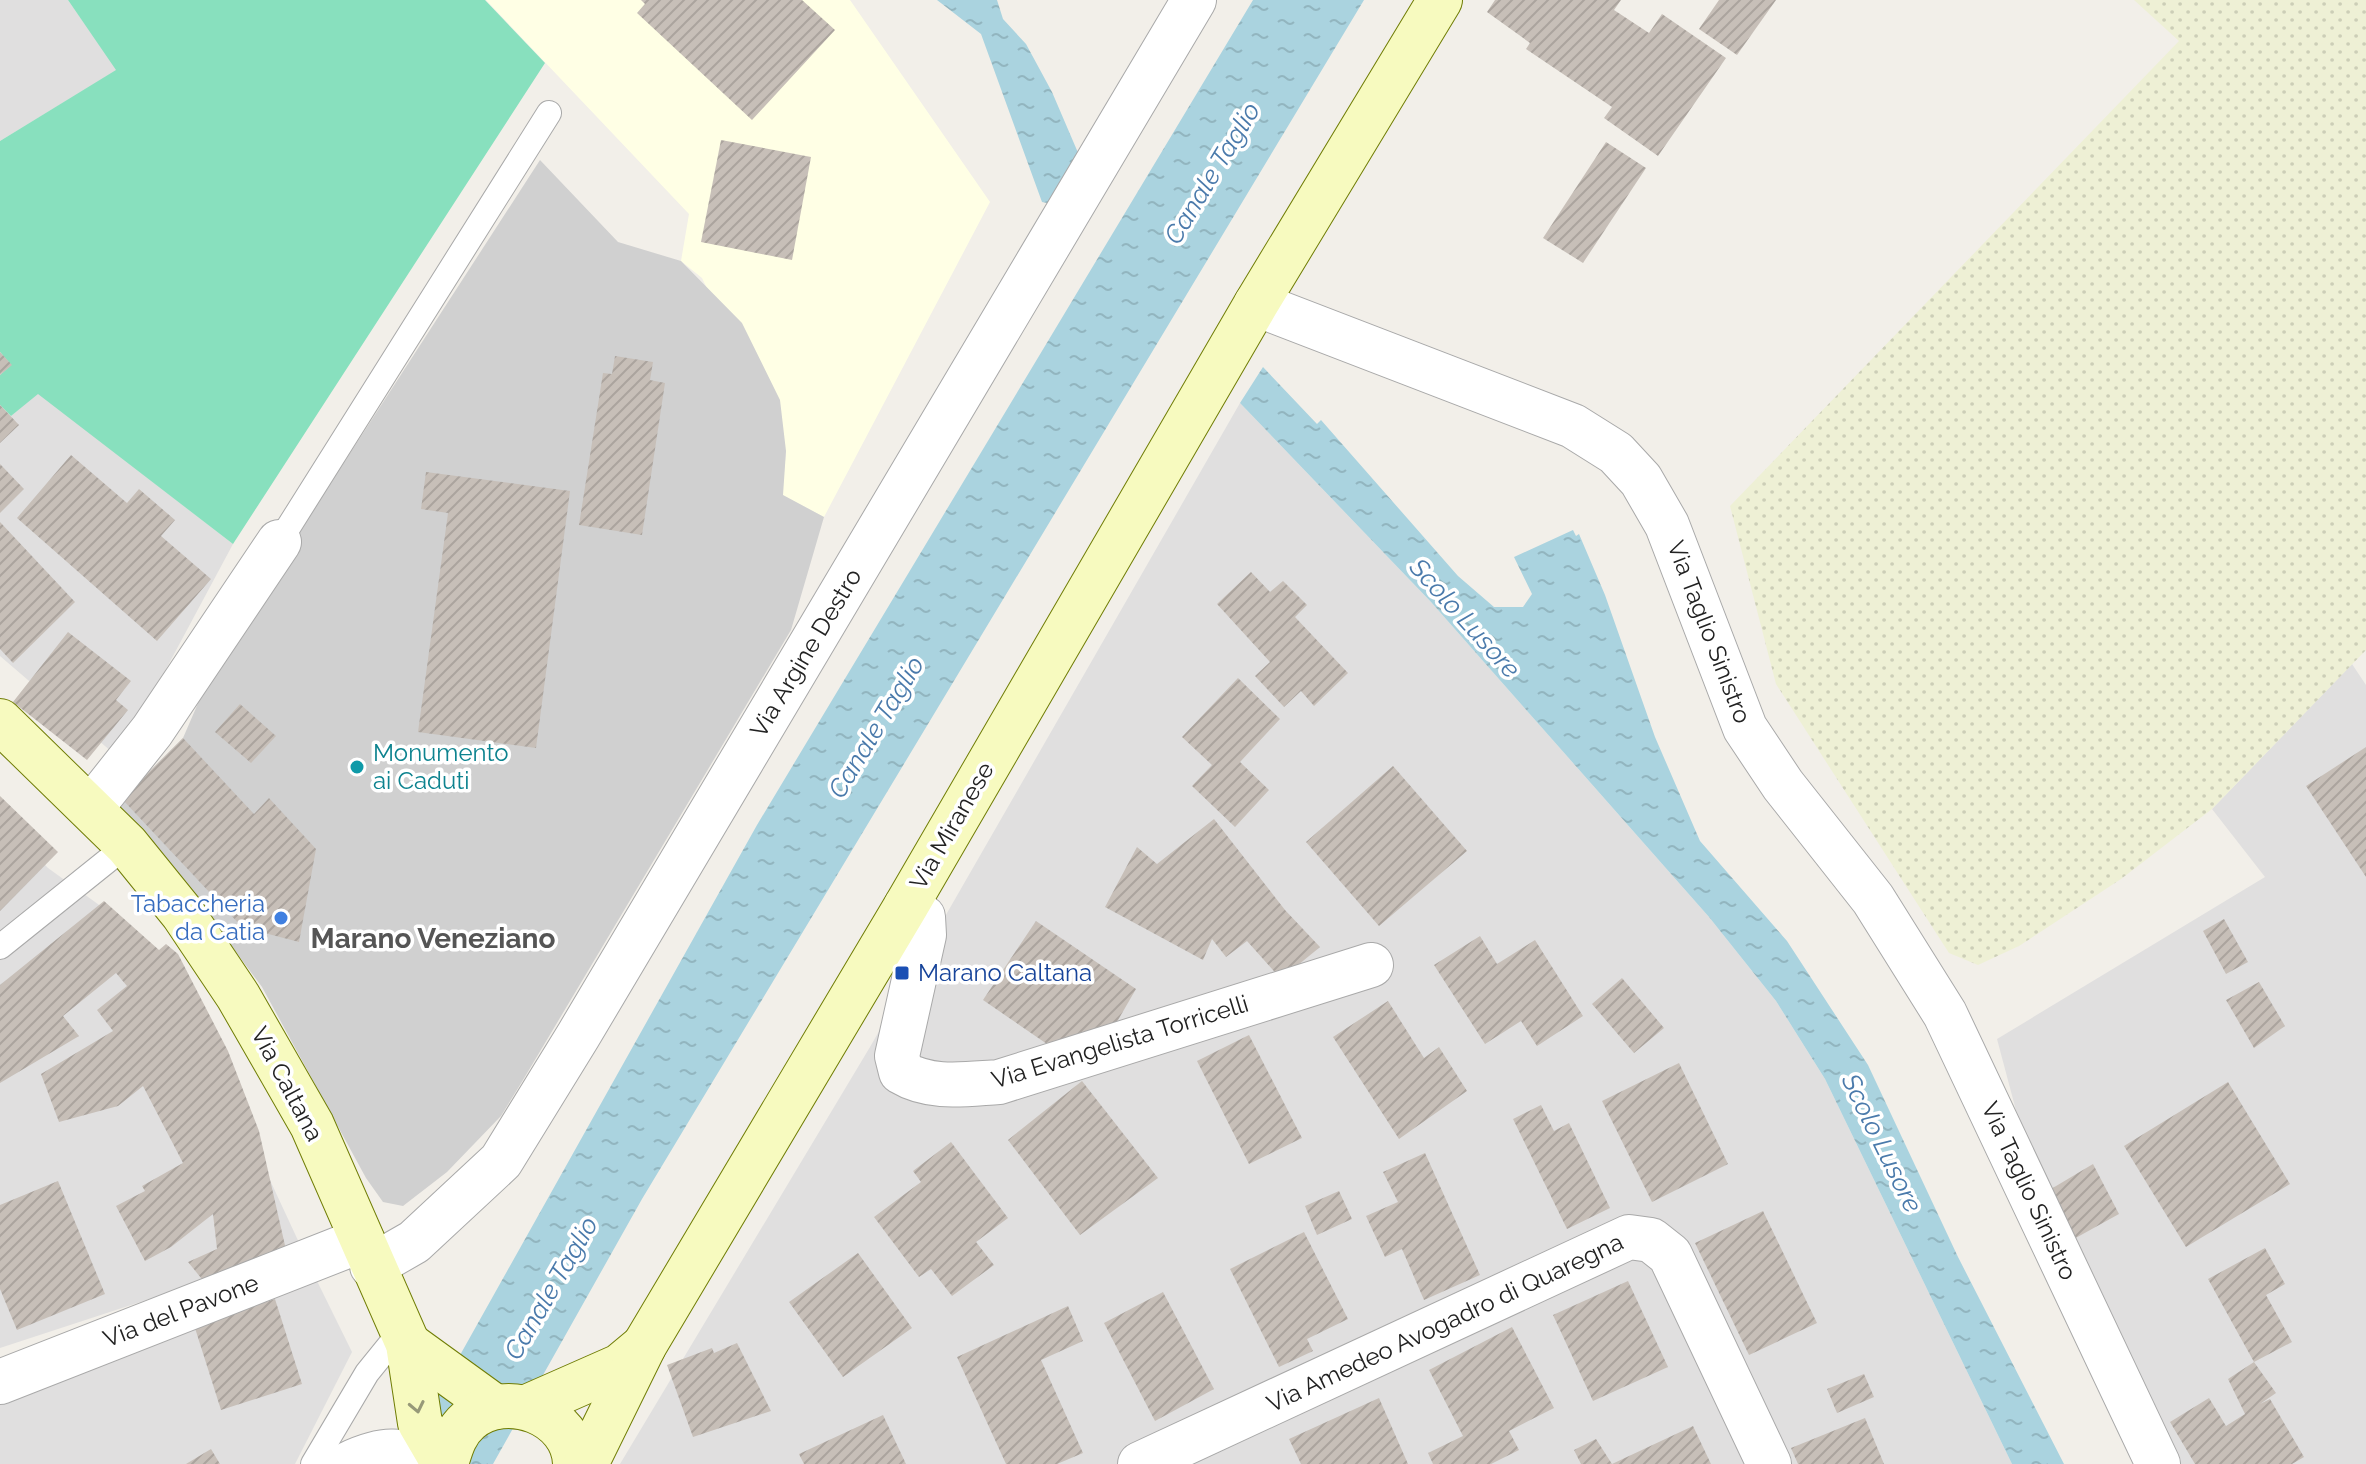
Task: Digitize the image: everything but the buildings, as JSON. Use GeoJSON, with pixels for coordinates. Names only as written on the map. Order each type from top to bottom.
{"type":"FeatureCollection","features":[{"type":"Feature","properties":{"kind":"main road"},"geometry":{"type":"LineString","coordinates":[[1256,304],[1440,0]]}},
{"type":"Feature","properties":{"kind":"main road","name":"Via Miranese"},"geometry":{"type":"LineString","coordinates":[[586,1464],[644,1346],[906,906],[1256,304]]}},
{"type":"Feature","properties":{"kind":"main road","name":"Via Caltana"},"geometry":{"type":"LineString","coordinates":[[0,721],[127,845],[183,914],[238,996],[312,1125],[405,1338],[420,1423],[443,1464]]}},
{"type":"Feature","properties":{"kind":"main road"},"geometry":{"type":"LineString","coordinates":[[405,1338],[522,1410],[564,1432],[575,1464]]}},
{"type":"Feature","properties":{"kind":"main road","name":"Via Miranese"},"geometry":{"type":"LineString","coordinates":[[443,1464],[453,1440],[470,1419],[522,1410],[620,1366],[644,1346]]}},
{"type":"Feature","properties":{"kind":"street","name":"Via Argine Destro"},"geometry":{"type":"LineString","coordinates":[[367,1253],[414,1242],[501,1161],[587,1023],[1194,0]]}},
{"type":"Feature","properties":{"kind":"street","name":"Via Taglio Sinistro"},"geometry":{"type":"LineString","coordinates":[[1256,304],[1573,426],[1616,453],[1641,480],[1667,525],[1745,728],[1783,785],[1873,899],[1945,1014],[2158,1464]]}},
{"type":"Feature","properties":{"kind":"street"},"geometry":{"type":"LineString","coordinates":[[91,808],[152,731],[279,542]]}},
{"type":"Feature","properties":{"kind":"street","name":"Via Evangelista Torricelli"},"geometry":{"type":"LineString","coordinates":[[906,906],[923,917],[924,935],[897,1056],[901,1072],[918,1082],[947,1085],[999,1082],[1371,965]]}},
{"type":"Feature","properties":{"kind":"street","name":"Via Amedeo Avogadro di Quaregna"},"geometry":{"type":"LineString","coordinates":[[1140,1464],[1629,1237],[1651,1240],[1670,1255],[1769,1464]]}},
{"type":"Feature","properties":{"kind":"street","name":"Via del Pavone"},"geometry":{"type":"LineString","coordinates":[[0,1382],[367,1253]]}},
{"type":"Feature","properties":{"kind":"street"},"geometry":{"type":"LineString","coordinates":[[361,1458],[397,1449],[443,1464]]}},
{"type":"Feature","properties":{"kind":"lane"},"geometry":{"type":"LineString","coordinates":[[279,542],[549,113]]}},
{"type":"Feature","properties":{"kind":"lane"},"geometry":{"type":"LineString","coordinates":[[0,947],[90,878],[127,845]]}},
{"type":"Feature","properties":{"kind":"lane"},"geometry":{"type":"LineString","coordinates":[[313,1464],[367,1373],[405,1338]]}},
{"type":"Feature","properties":{"kind":"shaded area"},"geometry":{"type":"Polygon","coordinates":[[[0,0],[68,0],[117,70],[0,141],[0,0]]]}},
{"type":"Feature","properties":{"kind":"shaded area"},"geometry":{"type":"Polygon","coordinates":[[[486,0],[850,0],[990,202],[824,517],[782,495],[786,451],[702,278],[681,261],[689,214],[486,0]]]}},
{"type":"Feature","properties":{"kind":"shaded area"},"geometry":{"type":"Polygon","coordinates":[[[2134,0],[2366,0],[2366,650],[2212,809],[2121,879],[2019,946],[1978,965],[1949,953],[1776,684],[1730,506],[2179,41],[2134,0]]]}},
{"type":"Feature","properties":{"kind":"shaded area"},"geometry":{"type":"Polygon","coordinates":[[[540,160],[618,242],[681,261],[742,323],[780,400],[786,451],[783,495],[824,517],[791,630],[523,1080],[501,1116],[447,1172],[403,1206],[383,1202],[366,1178],[262,987],[218,928],[114,813],[122,799],[183,738],[218,657],[540,160]]]}},
{"type":"Feature","properties":{"kind":"shaded area"},"geometry":{"type":"Polygon","coordinates":[[[38,393],[233,544],[166,669],[112,752],[0,656],[0,405],[11,416],[38,393]]]}},
{"type":"Feature","properties":{"kind":"shaded area"},"geometry":{"type":"Polygon","coordinates":[[[1240,403],[1431,602],[1709,917],[1776,1001],[1825,1079],[2012,1464],[620,1464],[870,1047],[1240,403]]]}},
{"type":"Feature","properties":{"kind":"shaded area"},"geometry":{"type":"Polygon","coordinates":[[[2352,664],[2366,685],[2366,1464],[2168,1464],[2022,1133],[1997,1039],[2265,877],[2212,809],[2352,664]]]}},
{"type":"Feature","properties":{"kind":"shaded area"},"geometry":{"type":"Polygon","coordinates":[[[0,819],[48,868],[113,915],[183,993],[302,1249],[0,1348],[0,819]]]}},
{"type":"Feature","properties":{"kind":"shaded area"},"geometry":{"type":"Polygon","coordinates":[[[317,1281],[352,1352],[295,1464],[0,1464],[0,1396],[317,1281]]]}},
{"type":"Feature","properties":{"kind":"green space"},"geometry":{"type":"Polygon","coordinates":[[[68,0],[485,0],[545,63],[233,544],[38,394],[11,416],[0,405],[0,375],[11,365],[0,352],[0,141],[116,70],[68,0]]]}},
{"type":"Feature","properties":{"kind":"water"},"geometry":{"type":"Polygon","coordinates":[[[937,0],[997,0],[1003,19],[1026,44],[1052,92],[1082,162],[1057,205],[1042,202],[981,34],[937,0]]]}},
{"type":"Feature","properties":{"kind":"water","name":"Canale Taglio"},"geometry":{"type":"Polygon","coordinates":[[[1253,0],[1364,0],[642,1199],[493,1464],[399,1464],[757,825],[1253,0]]]}},
{"type":"Feature","properties":{"kind":"water","name":"Scolo Lusore"},"geometry":{"type":"Polygon","coordinates":[[[1263,367],[1317,424],[1321,420],[1458,576],[1494,607],[1523,607],[1532,594],[1514,557],[1573,530],[1576,536],[1579,534],[1605,595],[1655,737],[1700,841],[1787,941],[1868,1065],[1958,1257],[2064,1464],[2012,1464],[1825,1079],[1776,1001],[1709,917],[1431,602],[1240,403],[1263,367]]]}},
{"type":"Feature","properties":{"kind":"place","name":"Monumento ai Caduti"},"geometry":{"type":"Point","coordinates":[357,767]}},
{"type":"Feature","properties":{"kind":"place","name":"Tabaccheria da Catia"},"geometry":{"type":"Point","coordinates":[281,918]}},
{"type":"Feature","properties":{"kind":"place","name":"Marano Caltana"},"geometry":{"type":"Point","coordinates":[902,973]}},
{"type":"Feature","properties":{"kind":"district","name":"Marano Veneziano"},"geometry":{"type":"Point","coordinates":[433,938]}}]}
